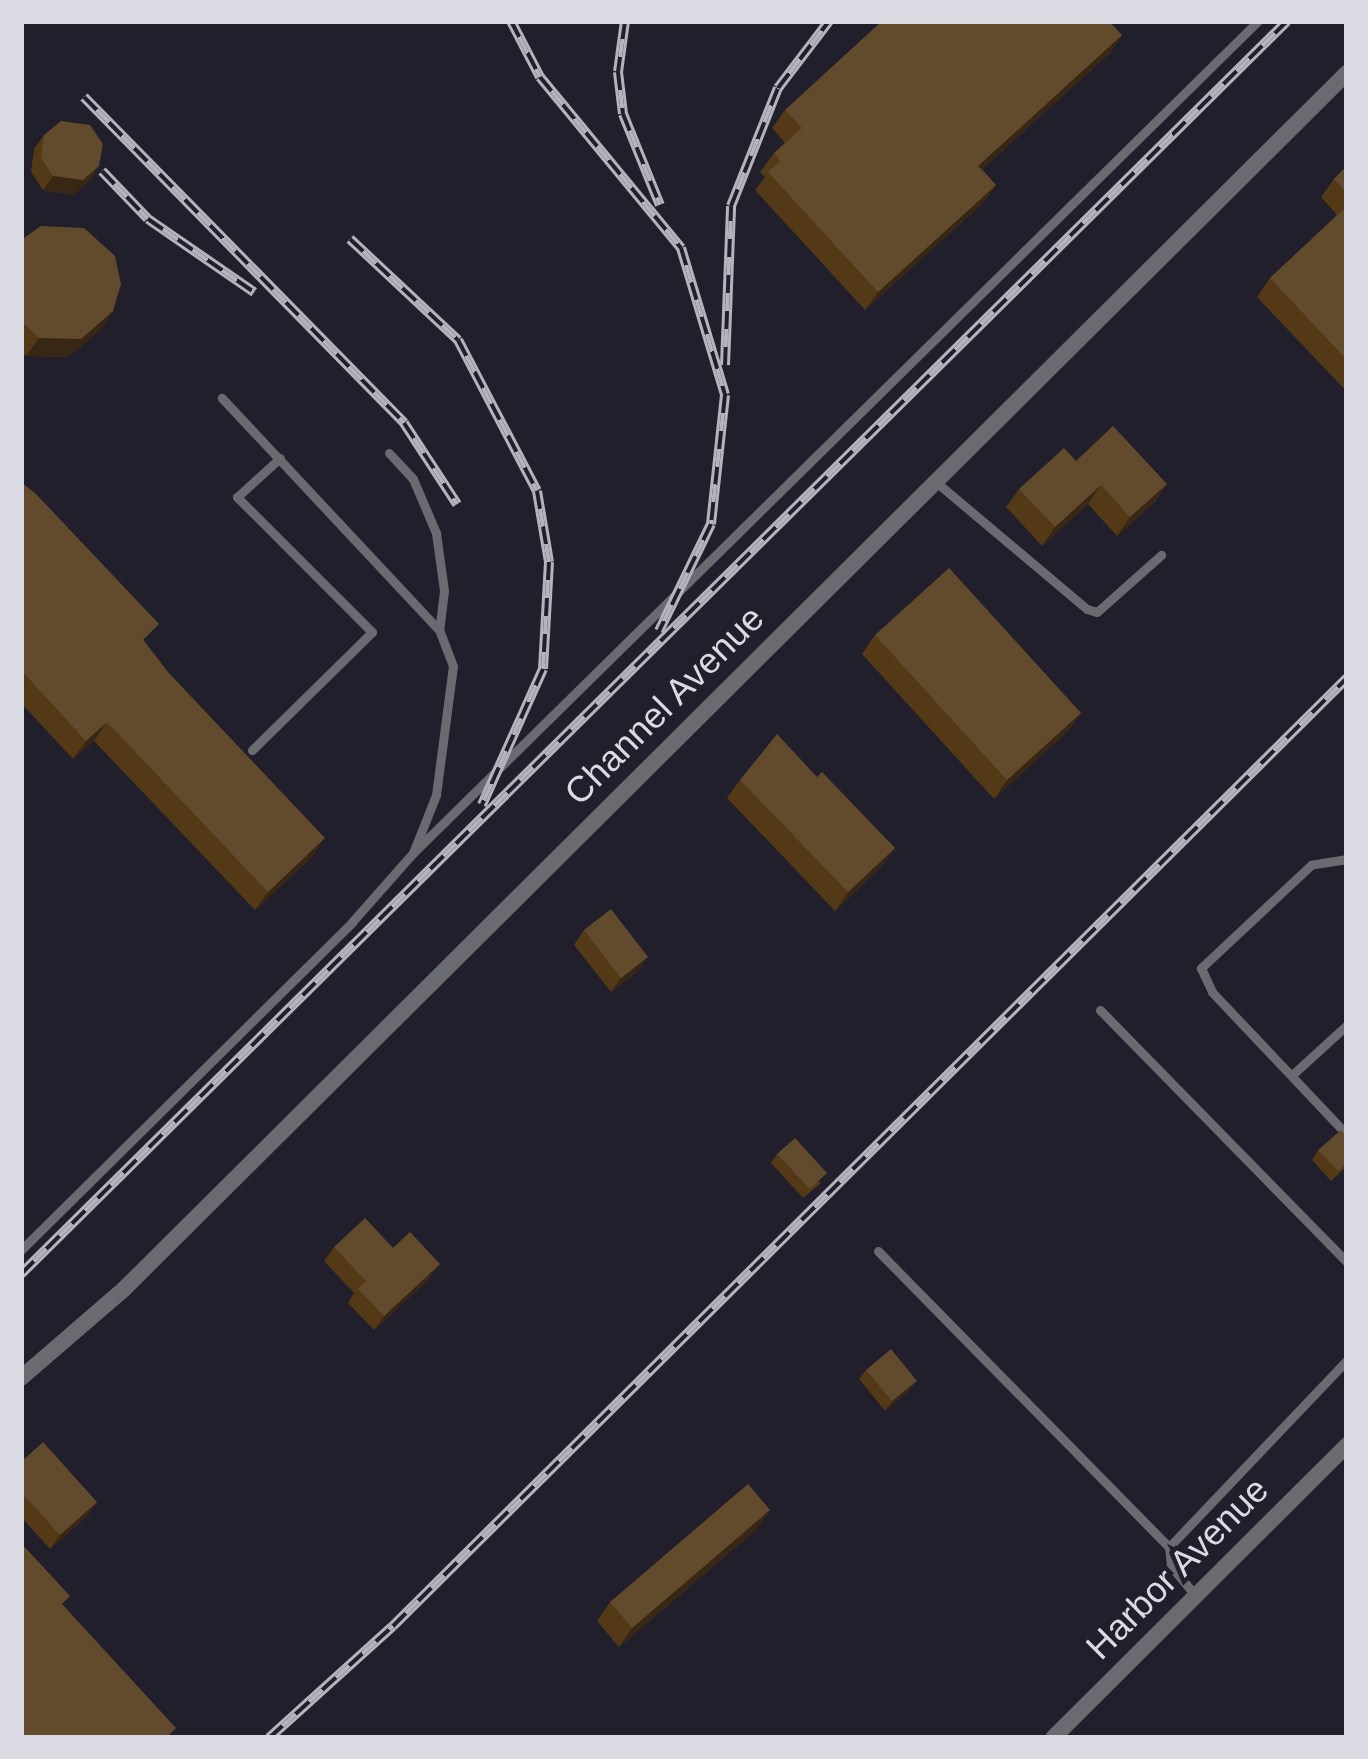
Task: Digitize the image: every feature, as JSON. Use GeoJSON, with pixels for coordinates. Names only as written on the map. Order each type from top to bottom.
{"type":"FeatureCollection","features":[{"type":"Feature","properties":{"kind":"street","name":"Channel Avenue"},"geometry":{"type":"LineString","coordinates":[[21,1378],[124,1288],[1347,73]]}},
{"type":"Feature","properties":{"kind":"street","name":"Harbor Avenue"},"geometry":{"type":"LineString","coordinates":[[1053,1738],[1347,1445]]}},
{"type":"Feature","properties":{"kind":"lane"},"geometry":{"type":"LineString","coordinates":[[21,1250],[413,853],[1258,21]]}},
{"type":"Feature","properties":{"kind":"lane"},"geometry":{"type":"LineString","coordinates":[[222,398],[439,630],[453,666],[452,716],[436,795],[413,853]]}},
{"type":"Feature","properties":{"kind":"lane"},"geometry":{"type":"LineString","coordinates":[[388,453],[413,478],[436,533],[444,591],[439,630]]}},
{"type":"Feature","properties":{"kind":"lane"},"geometry":{"type":"LineString","coordinates":[[252,750],[372,632],[237,497],[280,458]]}},
{"type":"Feature","properties":{"kind":"lane"},"geometry":{"type":"LineString","coordinates":[[936,482],[1087,609],[1097,612],[1161,555]]}},
{"type":"Feature","properties":{"kind":"lane"},"geometry":{"type":"LineString","coordinates":[[1347,859],[1311,865],[1201,968],[1212,992],[1347,1135]]}},
{"type":"Feature","properties":{"kind":"lane"},"geometry":{"type":"LineString","coordinates":[[1100,1010],[1347,1262]]}},
{"type":"Feature","properties":{"kind":"lane"},"geometry":{"type":"LineString","coordinates":[[1292,1075],[1347,1025]]}},
{"type":"Feature","properties":{"kind":"lane"},"geometry":{"type":"LineString","coordinates":[[878,1251],[1169,1547],[1171,1566],[1196,1596]]}},
{"type":"Feature","properties":{"kind":"lane"},"geometry":{"type":"LineString","coordinates":[[1169,1547],[1347,1360]]}},
{"type":"Feature","properties":{"kind":"building"},"geometry":{"type":"Polygon","coordinates":[[[882,21],[1109,21],[1122,35],[978,166],[996,185],[878,292],[768,172],[780,161],[774,153],[802,128],[785,110],[882,21]]]}},
{"type":"Feature","properties":{"kind":"building"},"geometry":{"type":"Polygon","coordinates":[[[61,121],[90,125],[103,144],[99,166],[83,180],[53,176],[41,158],[44,135],[61,121]]]}},
{"type":"Feature","properties":{"kind":"building"},"geometry":{"type":"Polygon","coordinates":[[[1347,166],[1347,194],[1334,179],[1347,166]]]}},
{"type":"Feature","properties":{"kind":"building"},"geometry":{"type":"Polygon","coordinates":[[[1347,206],[1347,360],[1270,278],[1347,206]]]}},
{"type":"Feature","properties":{"kind":"building"},"geometry":{"type":"Polygon","coordinates":[[[41,226],[84,228],[115,256],[121,284],[113,311],[81,339],[39,338],[21,321],[21,240],[41,226]]]}},
{"type":"Feature","properties":{"kind":"building"},"geometry":{"type":"Polygon","coordinates":[[[1113,426],[1167,484],[1130,517],[1101,485],[1055,527],[1019,489],[1064,448],[1076,461],[1113,426]]]}},
{"type":"Feature","properties":{"kind":"building"},"geometry":{"type":"Polygon","coordinates":[[[21,482],[159,624],[143,640],[165,669],[325,838],[268,892],[107,722],[86,741],[21,670],[21,482]]]}},
{"type":"Feature","properties":{"kind":"building"},"geometry":{"type":"Polygon","coordinates":[[[949,568],[1081,713],[1007,780],[875,635],[949,568]]]}},
{"type":"Feature","properties":{"kind":"building"},"geometry":{"type":"Polygon","coordinates":[[[777,734],[817,777],[822,772],[895,848],[848,892],[740,780],[777,734]]]}},
{"type":"Feature","properties":{"kind":"building"},"geometry":{"type":"Polygon","coordinates":[[[611,909],[648,957],[621,978],[584,930],[611,909]]]}},
{"type":"Feature","properties":{"kind":"building"},"geometry":{"type":"Polygon","coordinates":[[[1341,1130],[1347,1137],[1347,1163],[1338,1171],[1318,1150],[1341,1130]]]}},
{"type":"Feature","properties":{"kind":"building"},"geometry":{"type":"Polygon","coordinates":[[[795,1138],[827,1173],[810,1189],[777,1154],[795,1138]]]}},
{"type":"Feature","properties":{"kind":"building"},"geometry":{"type":"Polygon","coordinates":[[[365,1218],[393,1248],[410,1232],[440,1264],[384,1316],[358,1289],[366,1281],[334,1247],[365,1218]]]}},
{"type":"Feature","properties":{"kind":"building"},"geometry":{"type":"Polygon","coordinates":[[[891,1349],[917,1381],[892,1401],[866,1370],[891,1349]]]}},
{"type":"Feature","properties":{"kind":"building"},"geometry":{"type":"Polygon","coordinates":[[[43,1442],[97,1502],[60,1535],[21,1492],[21,1462],[43,1442]]]}},
{"type":"Feature","properties":{"kind":"building"},"geometry":{"type":"Polygon","coordinates":[[[748,1484],[770,1510],[632,1628],[610,1602],[748,1484]]]}},
{"type":"Feature","properties":{"kind":"building"},"geometry":{"type":"Polygon","coordinates":[[[21,1543],[70,1596],[62,1604],[176,1728],[166,1738],[21,1738],[21,1543]]]}},
{"type":"Feature","properties":{"kind":"railway"},"geometry":{"type":"LineString","coordinates":[[511,21],[540,77],[681,248],[725,395],[711,524],[659,631]]}},
{"type":"Feature","properties":{"kind":"railway"},"geometry":{"type":"LineString","coordinates":[[625,21],[618,72],[623,114],[660,205]]}},
{"type":"Feature","properties":{"kind":"railway"},"geometry":{"type":"LineString","coordinates":[[725,365],[731,206],[778,88],[829,21]]}},
{"type":"Feature","properties":{"kind":"railway"},"geometry":{"type":"LineString","coordinates":[[21,1274],[1287,21]]}},
{"type":"Feature","properties":{"kind":"railway"},"geometry":{"type":"LineString","coordinates":[[84,97],[404,423],[457,504]]}},
{"type":"Feature","properties":{"kind":"railway"},"geometry":{"type":"LineString","coordinates":[[102,171],[148,219],[254,292]]}},
{"type":"Feature","properties":{"kind":"railway"},"geometry":{"type":"LineString","coordinates":[[350,239],[458,340],[537,491],[549,562],[543,669],[482,805]]}},
{"type":"Feature","properties":{"kind":"railway"},"geometry":{"type":"LineString","coordinates":[[269,1738],[393,1626],[1347,678]]}}]}
